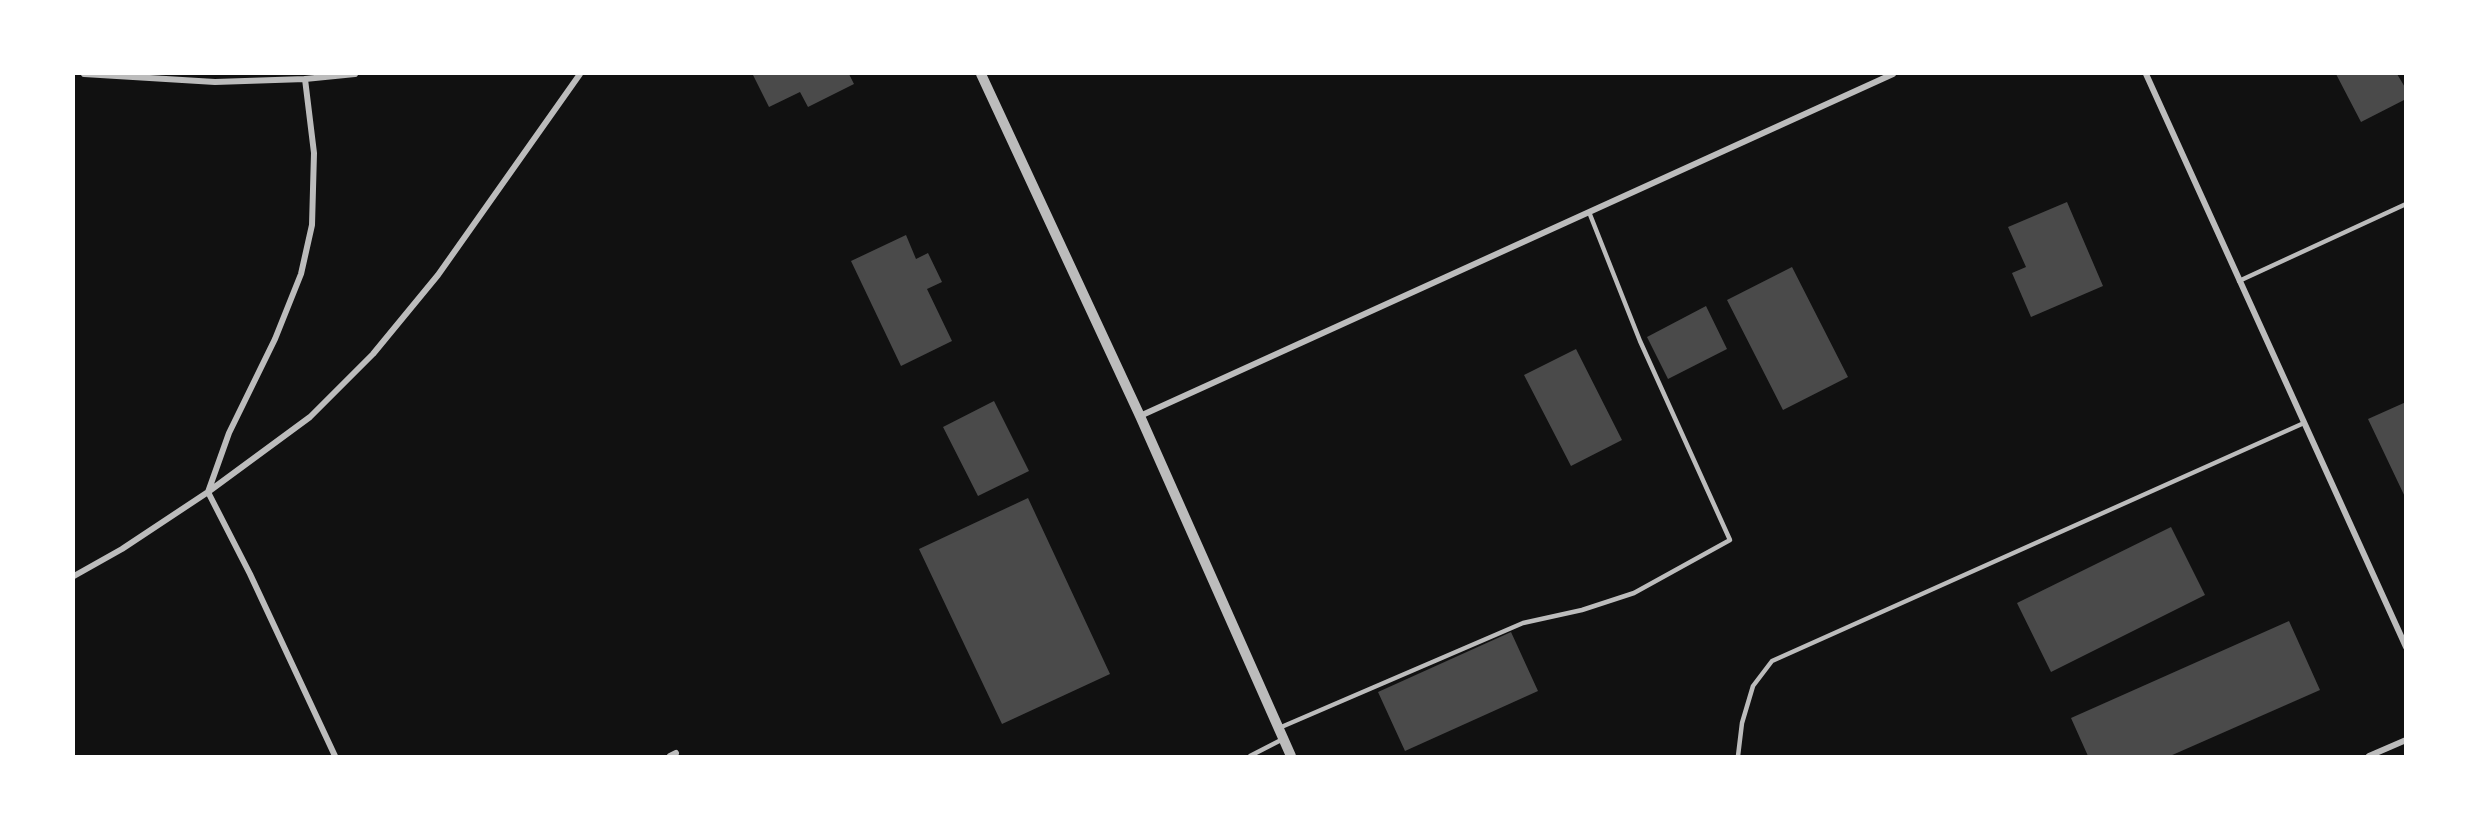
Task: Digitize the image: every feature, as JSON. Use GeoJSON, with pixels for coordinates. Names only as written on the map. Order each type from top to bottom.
{"type":"FeatureCollection","features":[{"type":"Feature","properties":{"kind":"street"},"geometry":{"type":"LineString","coordinates":[[84,74],[215,82],[305,80],[355,74]]}},
{"type":"Feature","properties":{"kind":"street"},"geometry":{"type":"LineString","coordinates":[[74,576],[122,549],[208,492],[310,417],[373,354],[438,275],[580,74]]}},
{"type":"Feature","properties":{"kind":"street"},"geometry":{"type":"LineString","coordinates":[[981,74],[1140,416],[1291,756]]}},
{"type":"Feature","properties":{"kind":"street"},"geometry":{"type":"LineString","coordinates":[[1140,416],[1893,74]]}},
{"type":"Feature","properties":{"kind":"street"},"geometry":{"type":"LineString","coordinates":[[2146,74],[2406,647]]}},
{"type":"Feature","properties":{"kind":"street"},"geometry":{"type":"LineString","coordinates":[[305,80],[314,153],[312,225],[301,274],[275,339],[229,433],[208,492],[250,574],[335,756]]}},
{"type":"Feature","properties":{"kind":"street"},"geometry":{"type":"LineString","coordinates":[[2369,756],[2406,740]]}},
{"type":"Feature","properties":{"kind":"lane"},"geometry":{"type":"LineString","coordinates":[[2239,281],[2406,204]]}},
{"type":"Feature","properties":{"kind":"lane"},"geometry":{"type":"LineString","coordinates":[[1279,728],[1523,623],[1582,610],[1634,593],[1730,540],[1640,341],[1589,212]]}},
{"type":"Feature","properties":{"kind":"lane"},"geometry":{"type":"LineString","coordinates":[[1738,756],[1742,723],[1753,686],[1772,661],[2304,423]]}},
{"type":"Feature","properties":{"kind":"lane"},"geometry":{"type":"LineString","coordinates":[[1250,756],[1283,739]]}},
{"type":"Feature","properties":{"kind":"building"},"geometry":{"type":"Polygon","coordinates":[[[849,74],[854,84],[808,107],[800,92],[769,107],[753,75],[849,74]]]}},
{"type":"Feature","properties":{"kind":"building"},"geometry":{"type":"Polygon","coordinates":[[[2336,74],[2397,74],[2406,89],[2406,99],[2361,122],[2336,74]]]}},
{"type":"Feature","properties":{"kind":"building"},"geometry":{"type":"Polygon","coordinates":[[[2067,202],[2103,286],[2031,317],[2012,273],[2026,267],[2008,227],[2067,202]]]}},
{"type":"Feature","properties":{"kind":"building"},"geometry":{"type":"Polygon","coordinates":[[[906,235],[916,259],[928,253],[942,282],[927,289],[952,341],[901,366],[851,261],[906,235]]]}},
{"type":"Feature","properties":{"kind":"building"},"geometry":{"type":"Polygon","coordinates":[[[1792,267],[1848,377],[1783,410],[1727,300],[1792,267]]]}},
{"type":"Feature","properties":{"kind":"building"},"geometry":{"type":"Polygon","coordinates":[[[1706,306],[1727,349],[1668,379],[1647,337],[1706,306]]]}},
{"type":"Feature","properties":{"kind":"building"},"geometry":{"type":"Polygon","coordinates":[[[1576,349],[1622,440],[1571,466],[1524,375],[1576,349]]]}},
{"type":"Feature","properties":{"kind":"building"},"geometry":{"type":"Polygon","coordinates":[[[994,401],[1029,471],[978,496],[943,427],[994,401]]]}},
{"type":"Feature","properties":{"kind":"building"},"geometry":{"type":"Polygon","coordinates":[[[2406,402],[2406,499],[2368,419],[2406,402]]]}},
{"type":"Feature","properties":{"kind":"building"},"geometry":{"type":"Polygon","coordinates":[[[1028,498],[1110,674],[1002,724],[919,549],[1028,498]]]}},
{"type":"Feature","properties":{"kind":"building"},"geometry":{"type":"Polygon","coordinates":[[[2171,527],[2205,595],[2051,672],[2017,603],[2171,527]]]}},
{"type":"Feature","properties":{"kind":"building"},"geometry":{"type":"Polygon","coordinates":[[[2289,621],[2320,690],[2170,756],[2088,756],[2071,718],[2289,621]]]}},
{"type":"Feature","properties":{"kind":"building"},"geometry":{"type":"Polygon","coordinates":[[[1511,632],[1538,691],[1405,751],[1378,692],[1511,632]]]}}]}
